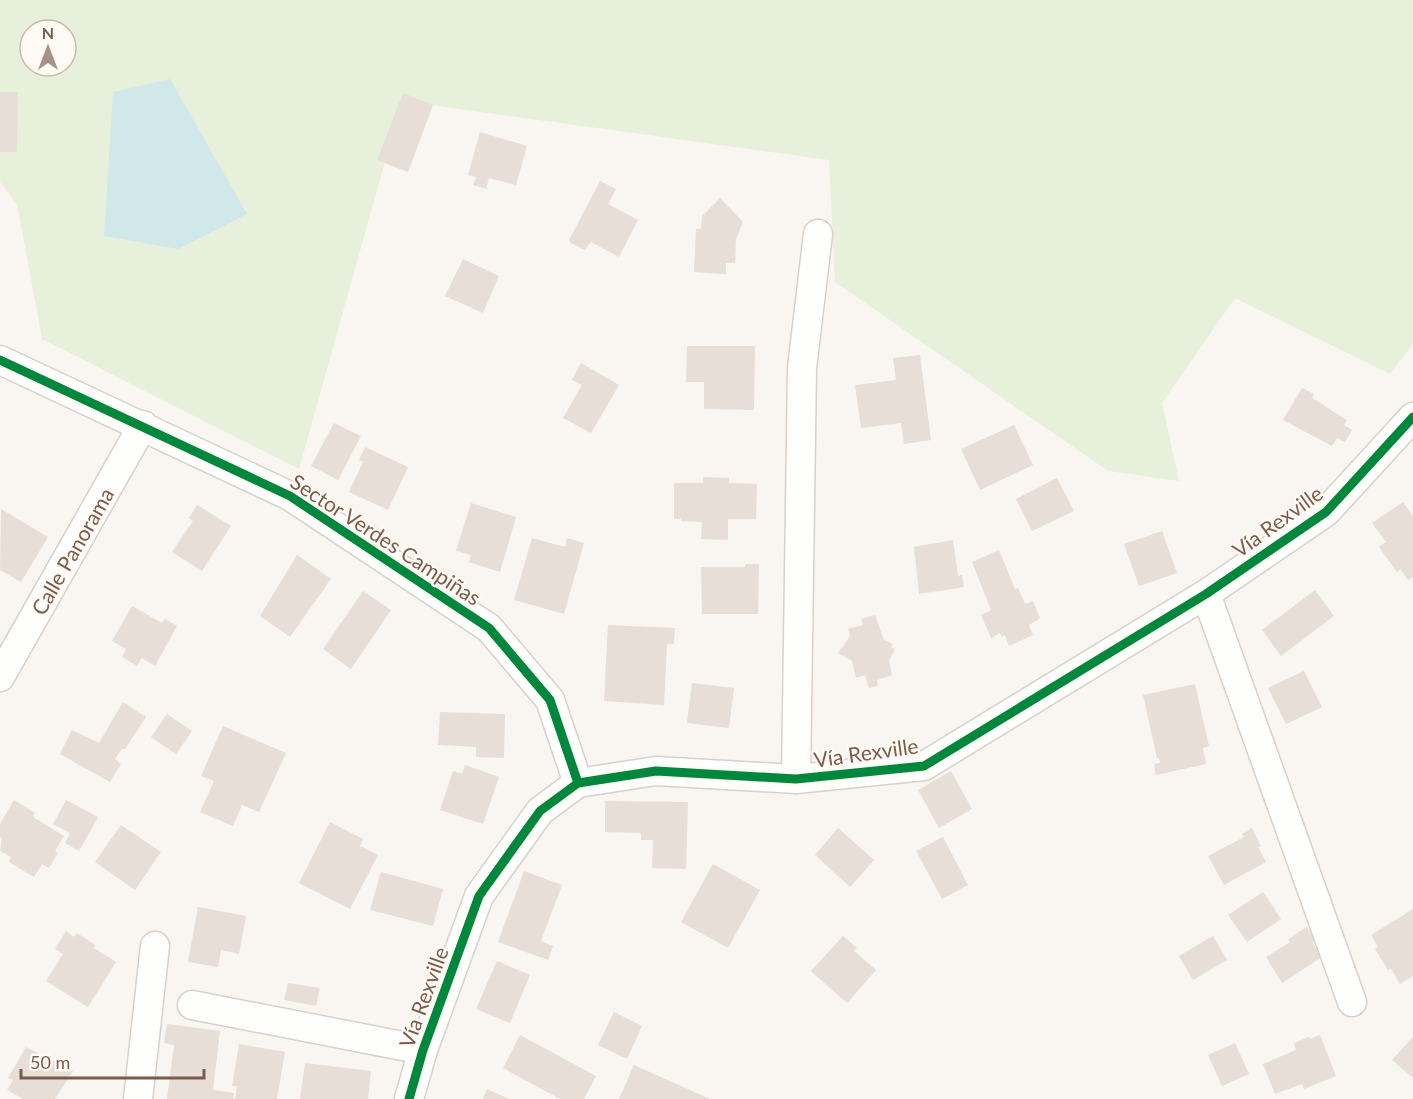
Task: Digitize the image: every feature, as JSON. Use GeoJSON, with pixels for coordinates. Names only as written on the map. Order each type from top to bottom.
{"type":"FeatureCollection","features":[{"type":"Feature","properties":{"kind":"street"},"geometry":{"type":"LineString","coordinates":[[796,779],[802,368],[818,234]]}},
{"type":"Feature","properties":{"kind":"street","name":"Sector Verdes Campiñas"},"geometry":{"type":"LineString","coordinates":[[0,360],[143,425],[290,496],[489,628],[550,700],[578,783]]}},
{"type":"Feature","properties":{"kind":"street","name":"Vía Rexville"},"geometry":{"type":"LineString","coordinates":[[409,1099],[423,1050],[479,896],[540,811],[578,783],[656,771],[796,779],[924,766],[1206,594],[1326,512],[1413,417]]}},
{"type":"Feature","properties":{"kind":"street","name":"Calle Panorama"},"geometry":{"type":"LineString","coordinates":[[0,678],[143,425]]}},
{"type":"Feature","properties":{"kind":"street"},"geometry":{"type":"LineString","coordinates":[[1206,594],[1352,1002]]}},
{"type":"Feature","properties":{"kind":"street"},"geometry":{"type":"LineString","coordinates":[[138,1099],[155,946]]}},
{"type":"Feature","properties":{"kind":"street"},"geometry":{"type":"LineString","coordinates":[[192,1005],[423,1050]]}},
{"type":"Feature","properties":{"kind":"green space"},"geometry":{"type":"Polygon","coordinates":[[[0,0],[1413,0],[1413,344],[1390,374],[1235,298],[1162,403],[1179,481],[1108,471],[835,282],[829,160],[402,101],[299,469],[42,339],[17,204],[0,182],[0,0]]]}},
{"type":"Feature","properties":{"kind":"water"},"geometry":{"type":"Polygon","coordinates":[[[170,79],[247,214],[178,249],[104,236],[113,92],[170,79]]]}},
{"type":"Feature","properties":{"kind":"building"},"geometry":{"type":"Polygon","coordinates":[[[0,92],[18,92],[17,152],[0,152],[0,92]]]}},
{"type":"Feature","properties":{"kind":"building"},"geometry":{"type":"Polygon","coordinates":[[[403,93],[433,105],[408,172],[377,160],[403,93]]]}},
{"type":"Feature","properties":{"kind":"building"},"geometry":{"type":"Polygon","coordinates":[[[480,132],[527,146],[516,185],[489,178],[486,189],[473,185],[476,177],[468,175],[480,132]]]}},
{"type":"Feature","properties":{"kind":"building"},"geometry":{"type":"Polygon","coordinates":[[[600,181],[616,189],[608,204],[638,220],[619,257],[591,242],[585,250],[569,240],[600,181]]]}},
{"type":"Feature","properties":{"kind":"building"},"geometry":{"type":"Polygon","coordinates":[[[720,198],[743,222],[736,239],[735,263],[726,263],[726,274],[694,272],[696,229],[701,229],[702,216],[720,198]]]}},
{"type":"Feature","properties":{"kind":"building"},"geometry":{"type":"Polygon","coordinates":[[[463,259],[499,276],[483,313],[445,296],[463,259]]]}},
{"type":"Feature","properties":{"kind":"building"},"geometry":{"type":"Polygon","coordinates":[[[687,346],[755,346],[754,410],[704,409],[704,382],[686,382],[687,346]]]}},
{"type":"Feature","properties":{"kind":"building"},"geometry":{"type":"Polygon","coordinates":[[[920,355],[931,440],[904,444],[901,423],[861,428],[855,385],[896,380],[893,358],[920,355]]]}},
{"type":"Feature","properties":{"kind":"building"},"geometry":{"type":"Polygon","coordinates":[[[581,363],[619,385],[591,433],[563,418],[582,385],[572,380],[581,363]]]}},
{"type":"Feature","properties":{"kind":"building"},"geometry":{"type":"Polygon","coordinates":[[[1302,388],[1314,394],[1312,398],[1347,420],[1344,425],[1352,430],[1345,442],[1337,438],[1332,446],[1283,420],[1302,388]]]}},
{"type":"Feature","properties":{"kind":"building"},"geometry":{"type":"Polygon","coordinates":[[[334,423],[361,436],[338,480],[311,466],[334,423]]]}},
{"type":"Feature","properties":{"kind":"building"},"geometry":{"type":"Polygon","coordinates":[[[1014,425],[1033,465],[980,490],[961,449],[1014,425]]]}},
{"type":"Feature","properties":{"kind":"building"},"geometry":{"type":"Polygon","coordinates":[[[365,447],[408,467],[388,510],[349,492],[363,462],[359,460],[365,447]]]}},
{"type":"Feature","properties":{"kind":"building"},"geometry":{"type":"Polygon","coordinates":[[[703,477],[729,478],[729,483],[757,484],[756,519],[728,519],[728,540],[701,539],[702,522],[674,519],[674,483],[703,483],[703,477]]]}},
{"type":"Feature","properties":{"kind":"building"},"geometry":{"type":"Polygon","coordinates":[[[1057,478],[1074,511],[1032,531],[1016,499],[1057,478]]]}},
{"type":"Feature","properties":{"kind":"building"},"geometry":{"type":"Polygon","coordinates":[[[1403,502],[1413,516],[1413,577],[1408,580],[1400,569],[1397,572],[1379,547],[1386,542],[1372,523],[1403,502]]]}},
{"type":"Feature","properties":{"kind":"building"},"geometry":{"type":"Polygon","coordinates":[[[471,503],[516,517],[500,572],[469,562],[471,555],[456,551],[471,503]]]}},
{"type":"Feature","properties":{"kind":"building"},"geometry":{"type":"Polygon","coordinates":[[[197,505],[231,526],[202,571],[172,552],[193,521],[189,518],[197,505]]]}},
{"type":"Feature","properties":{"kind":"building"},"geometry":{"type":"Polygon","coordinates":[[[1,509],[48,537],[21,582],[0,570],[1,509]]]}},
{"type":"Feature","properties":{"kind":"building"},"geometry":{"type":"Polygon","coordinates":[[[1162,531],[1177,573],[1139,586],[1124,544],[1162,531]]]}},
{"type":"Feature","properties":{"kind":"building"},"geometry":{"type":"Polygon","coordinates":[[[532,538],[565,547],[567,538],[584,543],[564,614],[514,600],[532,538]]]}},
{"type":"Feature","properties":{"kind":"building"},"geometry":{"type":"Polygon","coordinates":[[[953,540],[958,576],[962,575],[964,587],[919,594],[914,547],[953,540]]]}},
{"type":"Feature","properties":{"kind":"building"},"geometry":{"type":"Polygon","coordinates":[[[999,550],[1015,589],[1018,588],[1025,604],[1033,601],[1040,618],[1029,625],[1033,635],[1009,646],[1005,635],[1002,637],[1000,633],[991,638],[981,615],[991,610],[972,562],[999,550]]]}},
{"type":"Feature","properties":{"kind":"building"},"geometry":{"type":"Polygon","coordinates":[[[297,555],[331,579],[290,637],[260,616],[297,555]]]}},
{"type":"Feature","properties":{"kind":"building"},"geometry":{"type":"Polygon","coordinates":[[[745,564],[759,564],[758,614],[702,614],[701,567],[745,567],[745,564]]]}},
{"type":"Feature","properties":{"kind":"building"},"geometry":{"type":"Polygon","coordinates":[[[1315,590],[1334,616],[1281,656],[1262,630],[1315,590]]]}},
{"type":"Feature","properties":{"kind":"building"},"geometry":{"type":"Polygon","coordinates":[[[363,591],[391,610],[351,669],[323,649],[363,591]]]}},
{"type":"Feature","properties":{"kind":"building"},"geometry":{"type":"Polygon","coordinates":[[[132,606],[162,623],[165,619],[177,626],[155,666],[142,658],[137,666],[122,657],[126,649],[112,641],[132,606]]]}},
{"type":"Feature","properties":{"kind":"building"},"geometry":{"type":"Polygon","coordinates":[[[875,615],[884,640],[893,644],[891,647],[895,649],[889,661],[892,675],[877,680],[878,686],[869,688],[865,675],[856,678],[852,661],[838,653],[850,636],[848,629],[863,625],[861,619],[875,615]]]}},
{"type":"Feature","properties":{"kind":"building"},"geometry":{"type":"Polygon","coordinates":[[[608,625],[675,628],[674,644],[667,644],[664,705],[604,701],[608,625]]]}},
{"type":"Feature","properties":{"kind":"building"},"geometry":{"type":"Polygon","coordinates":[[[1304,671],[1322,707],[1286,724],[1268,688],[1304,671]]]}},
{"type":"Feature","properties":{"kind":"building"},"geometry":{"type":"Polygon","coordinates":[[[692,683],[734,688],[729,728],[687,723],[692,683]]]}},
{"type":"Feature","properties":{"kind":"building"},"geometry":{"type":"Polygon","coordinates":[[[1195,684],[1209,746],[1203,748],[1206,764],[1156,775],[1154,764],[1160,763],[1143,695],[1195,684]]]}},
{"type":"Feature","properties":{"kind":"building"},"geometry":{"type":"Polygon","coordinates":[[[123,702],[146,717],[125,749],[122,749],[115,759],[121,764],[110,782],[60,754],[72,730],[99,743],[123,702]]]}},
{"type":"Feature","properties":{"kind":"building"},"geometry":{"type":"Polygon","coordinates":[[[440,712],[505,714],[504,758],[476,757],[476,747],[438,745],[440,712]]]}},
{"type":"Feature","properties":{"kind":"building"},"geometry":{"type":"Polygon","coordinates":[[[167,714],[192,731],[176,754],[151,737],[167,714]]]}},
{"type":"Feature","properties":{"kind":"building"},"geometry":{"type":"Polygon","coordinates":[[[223,726],[286,753],[259,812],[242,805],[233,826],[200,812],[214,781],[201,776],[223,726]]]}},
{"type":"Feature","properties":{"kind":"building"},"geometry":{"type":"Polygon","coordinates":[[[465,765],[499,777],[483,824],[440,810],[453,771],[462,774],[465,765]]]}},
{"type":"Feature","properties":{"kind":"building"},"geometry":{"type":"Polygon","coordinates":[[[951,771],[972,809],[939,828],[918,790],[951,771]]]}},
{"type":"Feature","properties":{"kind":"building"},"geometry":{"type":"Polygon","coordinates":[[[14,800],[35,813],[33,817],[64,836],[49,868],[42,864],[34,877],[9,862],[11,857],[0,851],[2,838],[0,837],[0,824],[14,800]]]}},
{"type":"Feature","properties":{"kind":"building"},"geometry":{"type":"Polygon","coordinates":[[[66,800],[98,817],[79,851],[65,843],[70,833],[53,824],[66,800]]]}},
{"type":"Feature","properties":{"kind":"building"},"geometry":{"type":"Polygon","coordinates":[[[605,801],[688,802],[686,869],[652,868],[653,840],[641,840],[641,833],[605,832],[605,801]]]}},
{"type":"Feature","properties":{"kind":"building"},"geometry":{"type":"Polygon","coordinates":[[[330,822],[363,839],[360,846],[378,855],[350,909],[299,883],[330,822]]]}},
{"type":"Feature","properties":{"kind":"building"},"geometry":{"type":"Polygon","coordinates":[[[121,825],[161,852],[135,890],[95,862],[121,825]]]}},
{"type":"Feature","properties":{"kind":"building"},"geometry":{"type":"Polygon","coordinates":[[[838,828],[874,860],[850,887],[815,855],[838,828]]]}},
{"type":"Feature","properties":{"kind":"building"},"geometry":{"type":"Polygon","coordinates":[[[1252,828],[1266,862],[1224,885],[1208,856],[1244,837],[1242,834],[1252,828]]]}},
{"type":"Feature","properties":{"kind":"building"},"geometry":{"type":"Polygon","coordinates":[[[943,837],[968,885],[942,899],[916,851],[943,837]]]}},
{"type":"Feature","properties":{"kind":"building"},"geometry":{"type":"Polygon","coordinates":[[[713,864],[760,890],[728,948],[681,922],[713,864]]]}},
{"type":"Feature","properties":{"kind":"building"},"geometry":{"type":"Polygon","coordinates":[[[524,871],[562,885],[541,941],[553,946],[548,960],[498,942],[524,871]]]}},
{"type":"Feature","properties":{"kind":"building"},"geometry":{"type":"Polygon","coordinates":[[[381,872],[443,889],[433,926],[370,910],[381,872]]]}},
{"type":"Feature","properties":{"kind":"building"},"geometry":{"type":"Polygon","coordinates":[[[1263,892],[1281,919],[1247,942],[1228,915],[1263,892]]]}},
{"type":"Feature","properties":{"kind":"building"},"geometry":{"type":"Polygon","coordinates":[[[198,907],[246,916],[239,954],[221,950],[218,967],[188,962],[198,907]]]}},
{"type":"Feature","properties":{"kind":"building"},"geometry":{"type":"Polygon","coordinates":[[[1413,909],[1413,976],[1400,984],[1375,949],[1378,947],[1371,935],[1413,909]]]}},
{"type":"Feature","properties":{"kind":"building"},"geometry":{"type":"Polygon","coordinates":[[[1307,927],[1315,940],[1312,942],[1322,957],[1282,983],[1266,957],[1290,942],[1288,939],[1307,927]]]}},
{"type":"Feature","properties":{"kind":"building"},"geometry":{"type":"Polygon","coordinates":[[[66,931],[74,937],[77,933],[95,945],[94,948],[116,962],[88,1007],[46,981],[63,954],[55,949],[66,931]]]}},
{"type":"Feature","properties":{"kind":"building"},"geometry":{"type":"Polygon","coordinates":[[[843,936],[857,948],[854,951],[876,970],[847,1003],[811,971],[843,936]]]}},
{"type":"Feature","properties":{"kind":"building"},"geometry":{"type":"Polygon","coordinates":[[[1213,936],[1227,960],[1193,980],[1179,956],[1213,936]]]}},
{"type":"Feature","properties":{"kind":"building"},"geometry":{"type":"Polygon","coordinates":[[[497,961],[530,975],[510,1023],[476,1009],[497,961]]]}},
{"type":"Feature","properties":{"kind":"building"},"geometry":{"type":"Polygon","coordinates":[[[288,983],[320,988],[316,1006],[284,1000],[288,983]]]}},
{"type":"Feature","properties":{"kind":"building"},"geometry":{"type":"Polygon","coordinates":[[[614,1012],[642,1026],[627,1059],[598,1045],[614,1012]]]}},
{"type":"Feature","properties":{"kind":"building"},"geometry":{"type":"Polygon","coordinates":[[[167,1024],[220,1031],[213,1090],[234,1093],[233,1099],[167,1099],[174,1045],[164,1043],[167,1024]]]}},
{"type":"Feature","properties":{"kind":"building"},"geometry":{"type":"Polygon","coordinates":[[[520,1035],[596,1076],[584,1099],[560,1099],[503,1068],[520,1035]]]}},
{"type":"Feature","properties":{"kind":"building"},"geometry":{"type":"Polygon","coordinates":[[[1320,1035],[1336,1076],[1304,1089],[1302,1084],[1275,1094],[1263,1064],[1296,1050],[1294,1043],[1320,1035]]]}},
{"type":"Feature","properties":{"kind":"building"},"geometry":{"type":"Polygon","coordinates":[[[1413,1037],[1413,1078],[1392,1060],[1413,1037]]]}},
{"type":"Feature","properties":{"kind":"building"},"geometry":{"type":"Polygon","coordinates":[[[1235,1043],[1249,1074],[1222,1086],[1208,1055],[1235,1043]]]}},
{"type":"Feature","properties":{"kind":"building"},"geometry":{"type":"Polygon","coordinates":[[[239,1044],[285,1052],[277,1099],[235,1099],[237,1086],[232,1086],[239,1044]]]}},
{"type":"Feature","properties":{"kind":"building"},"geometry":{"type":"Polygon","coordinates":[[[26,1047],[73,1071],[55,1099],[23,1099],[7,1090],[13,1080],[8,1078],[26,1047]]]}},
{"type":"Feature","properties":{"kind":"building"},"geometry":{"type":"Polygon","coordinates":[[[305,1063],[371,1071],[368,1099],[300,1099],[305,1063]]]}},
{"type":"Feature","properties":{"kind":"building"},"geometry":{"type":"Polygon","coordinates":[[[634,1065],[710,1099],[619,1099],[634,1065]]]}},
{"type":"Feature","properties":{"kind":"building"},"geometry":{"type":"Polygon","coordinates":[[[487,1089],[509,1099],[483,1099],[487,1089]]]}},
{"type":"Feature","properties":{"kind":"cycle path"},"geometry":{"type":"LineString","coordinates":[[0,360],[290,496],[489,628],[550,700],[578,783]]}},
{"type":"Feature","properties":{"kind":"cycle path"},"geometry":{"type":"LineString","coordinates":[[409,1099],[423,1050],[479,896],[540,811],[578,783],[656,771],[796,779],[924,766],[1206,594],[1326,512],[1413,417]]}}]}
